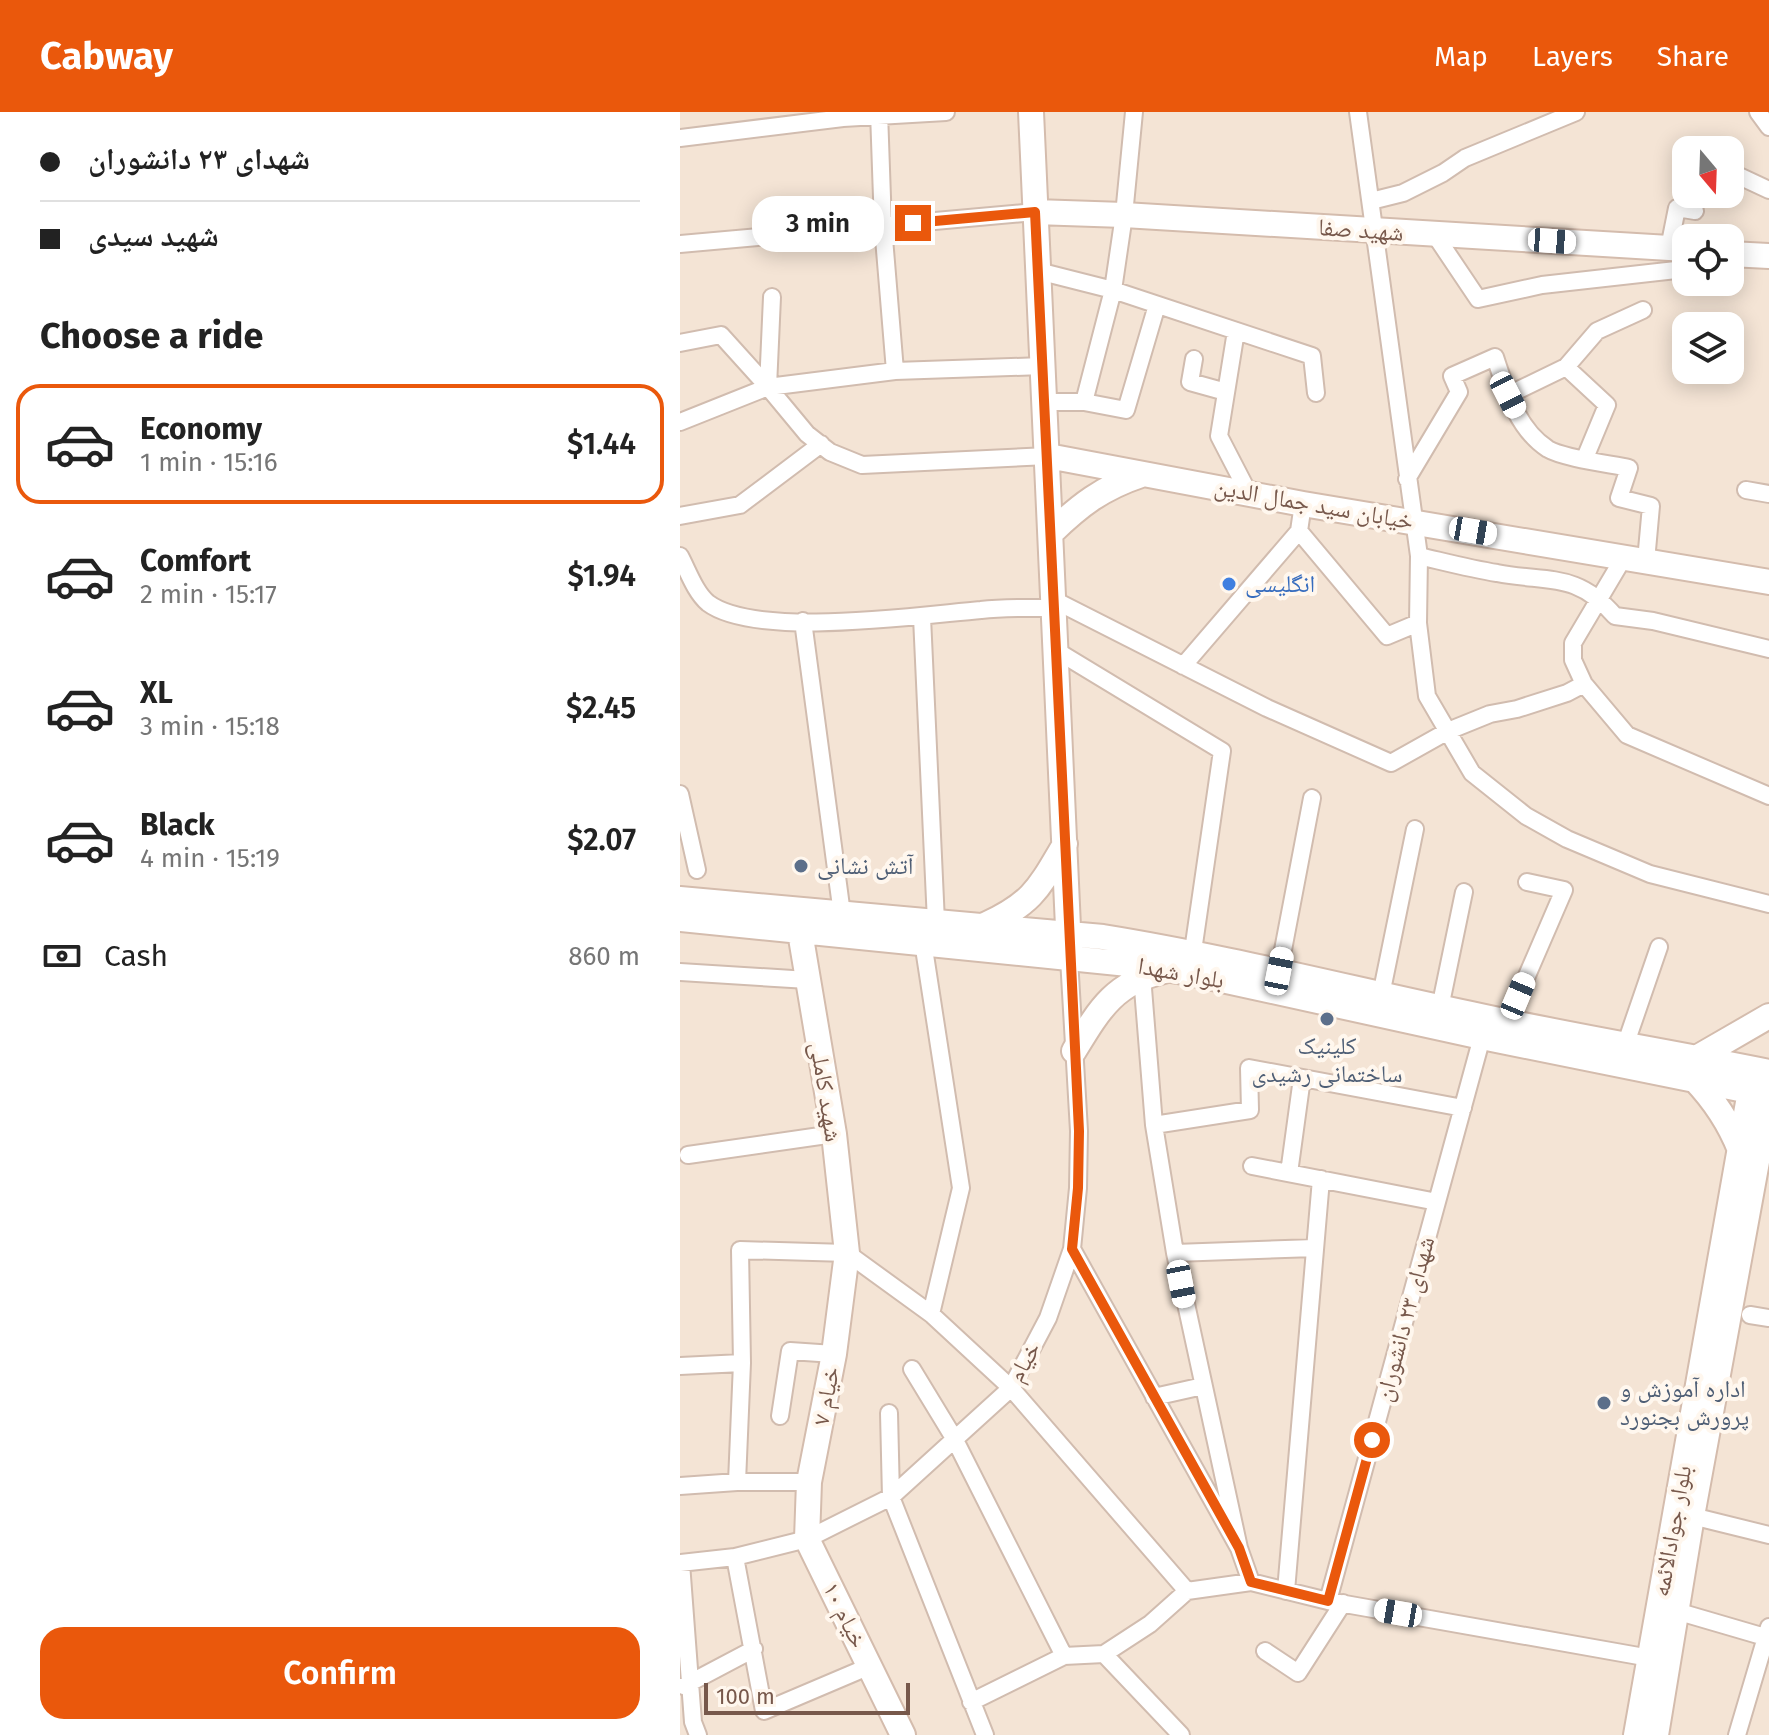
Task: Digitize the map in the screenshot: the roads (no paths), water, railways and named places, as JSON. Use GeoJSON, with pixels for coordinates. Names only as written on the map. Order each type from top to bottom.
{"type":"FeatureCollection","features":[{"type":"Feature","properties":{"kind":"main road"},"geometry":{"type":"LineString","coordinates":[[1031,112],[1069,946]]}},
{"type":"Feature","properties":{"kind":"main road","name":"شهید صفا"},"geometry":{"type":"LineString","coordinates":[[1035,212],[1124,215],[1672,252]]}},
{"type":"Feature","properties":{"kind":"main road"},"geometry":{"type":"LineString","coordinates":[[1744,255],[1769,256]]}},
{"type":"Feature","properties":{"kind":"main road","name":"خیابان سید جمال الدین"},"geometry":{"type":"LineString","coordinates":[[1048,456],[1303,504],[1769,582]]}},
{"type":"Feature","properties":{"kind":"main road"},"geometry":{"type":"LineString","coordinates":[[1051,533],[1087,501],[1113,485],[1141,475]]}},
{"type":"Feature","properties":{"kind":"main road"},"geometry":{"type":"LineString","coordinates":[[982,926],[1011,913],[1027,901],[1065,844]]}},
{"type":"Feature","properties":{"kind":"main road","name":"بلوار شهدا"},"geometry":{"type":"LineString","coordinates":[[680,899],[842,914],[929,932],[1069,946],[1482,1037],[1696,1068],[1766,1083]]}},
{"type":"Feature","properties":{"kind":"main road","name":"بلوار شهدا"},"geometry":{"type":"LineString","coordinates":[[680,919],[800,932],[929,932],[982,926],[1006,940]]}},
{"type":"Feature","properties":{"kind":"main road","name":"شهید کاملی"},"geometry":{"type":"LineString","coordinates":[[800,932],[834,1134],[847,1253]]}},
{"type":"Feature","properties":{"kind":"main road","name":"بلوار شهدا"},"geometry":{"type":"LineString","coordinates":[[1155,965],[1193,951],[1440,1008],[1626,1043],[1696,1068]]}},
{"type":"Feature","properties":{"kind":"main road"},"geometry":{"type":"LineString","coordinates":[[1074,1051],[1101,1008],[1121,989],[1155,965]]}},
{"type":"Feature","properties":{"kind":"main road"},"geometry":{"type":"LineString","coordinates":[[1756,1150],[1730,1125],[1696,1068],[1769,1016]]}},
{"type":"Feature","properties":{"kind":"main road","name":"بلوار جوادالائمه"},"geometry":{"type":"LineString","coordinates":[[1656,1735],[1766,1083]]}},
{"type":"Feature","properties":{"kind":"main road","name":"بلوار جوادالائمه"},"geometry":{"type":"LineString","coordinates":[[1636,1735],[1756,1150]]}},
{"type":"Feature","properties":{"kind":"main road","name":"خیام ۷"},"geometry":{"type":"LineString","coordinates":[[807,1539],[809,1482],[834,1354],[847,1253]]}},
{"type":"Feature","properties":{"kind":"main road","name":"خیام ۱۰"},"geometry":{"type":"LineString","coordinates":[[807,1539],[903,1735]]}},
{"type":"Feature","properties":{"kind":"street"},"geometry":{"type":"LineString","coordinates":[[680,138],[880,114],[946,112]]}},
{"type":"Feature","properties":{"kind":"street"},"geometry":{"type":"LineString","coordinates":[[1084,402],[1113,290],[1134,112]]}},
{"type":"Feature","properties":{"kind":"street"},"geometry":{"type":"LineString","coordinates":[[1358,112],[1419,556],[1418,623],[1427,696],[1472,773],[1526,816],[1567,839],[1650,874],[1769,904]]}},
{"type":"Feature","properties":{"kind":"street"},"geometry":{"type":"LineString","coordinates":[[1371,201],[1403,193],[1465,158],[1576,112]]}},
{"type":"Feature","properties":{"kind":"street"},"geometry":{"type":"LineString","coordinates":[[1758,112],[1769,127]]}},
{"type":"Feature","properties":{"kind":"street"},"geometry":{"type":"LineString","coordinates":[[880,114],[883,226],[895,371]]}},
{"type":"Feature","properties":{"kind":"street"},"geometry":{"type":"LineString","coordinates":[[1744,178],[1769,190]]}},
{"type":"Feature","properties":{"kind":"street"},"geometry":{"type":"LineString","coordinates":[[1678,224],[1677,208],[1695,211]]}},
{"type":"Feature","properties":{"kind":"street"},"geometry":{"type":"LineString","coordinates":[[680,244],[1035,212]]}},
{"type":"Feature","properties":{"kind":"street"},"geometry":{"type":"LineString","coordinates":[[1435,235],[1478,299],[1542,285],[1672,270]]}},
{"type":"Feature","properties":{"kind":"street"},"geometry":{"type":"LineString","coordinates":[[1038,271],[1113,290],[1312,356],[1316,393]]}},
{"type":"Feature","properties":{"kind":"street"},"geometry":{"type":"LineString","coordinates":[[768,387],[772,297]]}},
{"type":"Feature","properties":{"kind":"street"},"geometry":{"type":"LineString","coordinates":[[1044,402],[1084,402],[1126,410],[1157,305]]}},
{"type":"Feature","properties":{"kind":"street"},"geometry":{"type":"LineString","coordinates":[[1508,395],[1566,367],[1597,331],[1643,310]]}},
{"type":"Feature","properties":{"kind":"street"},"geometry":{"type":"LineString","coordinates":[[1236,331],[1219,436],[1249,494]]}},
{"type":"Feature","properties":{"kind":"street"},"geometry":{"type":"LineString","coordinates":[[680,343],[721,335],[807,434],[830,452],[862,465],[1048,456]]}},
{"type":"Feature","properties":{"kind":"street"},"geometry":{"type":"LineString","coordinates":[[1407,479],[1459,392],[1452,376],[1495,357],[1508,395],[1524,427],[1550,450],[1629,468],[1619,498],[1651,506],[1635,559],[1600,599],[1573,643],[1573,660],[1584,684],[1627,735],[1769,796]]}},
{"type":"Feature","properties":{"kind":"street"},"geometry":{"type":"LineString","coordinates":[[1194,359],[1190,382],[1226,392]]}},
{"type":"Feature","properties":{"kind":"street"},"geometry":{"type":"LineString","coordinates":[[680,422],[768,387],[895,371],[1043,366]]}},
{"type":"Feature","properties":{"kind":"street"},"geometry":{"type":"LineString","coordinates":[[1566,367],[1607,405],[1585,458]]}},
{"type":"Feature","properties":{"kind":"street"},"geometry":{"type":"LineString","coordinates":[[680,516],[740,505],[821,444]]}},
{"type":"Feature","properties":{"kind":"street"},"geometry":{"type":"LineString","coordinates":[[1746,490],[1769,494]]}},
{"type":"Feature","properties":{"kind":"street"},"geometry":{"type":"LineString","coordinates":[[1183,666],[1299,531],[1303,504]]}},
{"type":"Feature","properties":{"kind":"street"},"geometry":{"type":"LineString","coordinates":[[1299,531],[1387,636],[1418,623]]}},
{"type":"Feature","properties":{"kind":"street"},"geometry":{"type":"LineString","coordinates":[[680,556],[708,603],[728,612],[776,623],[922,617],[1054,604],[1267,708],[1391,763],[1448,731],[1490,714],[1567,693],[1584,684]]}},
{"type":"Feature","properties":{"kind":"street"},"geometry":{"type":"LineString","coordinates":[[1419,556],[1500,574],[1544,577],[1575,585],[1600,599],[1615,616],[1653,621],[1769,649]]}},
{"type":"Feature","properties":{"kind":"street"},"geometry":{"type":"LineString","coordinates":[[922,617],[929,932],[961,1188],[931,1314]]}},
{"type":"Feature","properties":{"kind":"street"},"geometry":{"type":"LineString","coordinates":[[803,621],[842,914]]}},
{"type":"Feature","properties":{"kind":"street"},"geometry":{"type":"LineString","coordinates":[[1057,651],[1222,751],[1193,951]]}},
{"type":"Feature","properties":{"kind":"street"},"geometry":{"type":"LineString","coordinates":[[680,794],[697,870]]}},
{"type":"Feature","properties":{"kind":"street"},"geometry":{"type":"LineString","coordinates":[[1279,971],[1312,798]]}},
{"type":"Feature","properties":{"kind":"street"},"geometry":{"type":"LineString","coordinates":[[1381,995],[1415,829]]}},
{"type":"Feature","properties":{"kind":"street"},"geometry":{"type":"LineString","coordinates":[[1507,1022],[1564,890],[1527,882]]}},
{"type":"Feature","properties":{"kind":"street"},"geometry":{"type":"LineString","coordinates":[[1440,1008],[1464,892]]}},
{"type":"Feature","properties":{"kind":"street","name":"خیام"},"geometry":{"type":"LineString","coordinates":[[681,1563],[735,1557],[807,1539],[891,1497],[1011,1388],[1048,1318],[1072,1249],[1079,1145],[1069,946]]}},
{"type":"Feature","properties":{"kind":"street"},"geometry":{"type":"LineString","coordinates":[[1626,1043],[1659,947]]}},
{"type":"Feature","properties":{"kind":"street"},"geometry":{"type":"LineString","coordinates":[[1155,965],[1154,1125],[1175,1253],[1203,1386],[1239,1548],[1251,1582]]}},
{"type":"Feature","properties":{"kind":"street"},"geometry":{"type":"LineString","coordinates":[[680,972],[808,980]]}},
{"type":"Feature","properties":{"kind":"street","name":"شهدای ۲۳ دانشوران"},"geometry":{"type":"LineString","coordinates":[[1265,1651],[1298,1673],[1336,1602],[1482,1037]]}},
{"type":"Feature","properties":{"kind":"street"},"geometry":{"type":"LineString","coordinates":[[1154,1125],[1250,1110],[1249,1068],[1463,1108]]}},
{"type":"Feature","properties":{"kind":"street"},"geometry":{"type":"LineString","coordinates":[[1289,1173],[1302,1078]]}},
{"type":"Feature","properties":{"kind":"street"},"geometry":{"type":"LineString","coordinates":[[688,1155],[834,1134]]}},
{"type":"Feature","properties":{"kind":"street"},"geometry":{"type":"LineString","coordinates":[[1252,1166],[1437,1202]]}},
{"type":"Feature","properties":{"kind":"street"},"geometry":{"type":"LineString","coordinates":[[1286,1591],[1321,1179]]}},
{"type":"Feature","properties":{"kind":"street"},"geometry":{"type":"LineString","coordinates":[[1175,1253],[1315,1248]]}},
{"type":"Feature","properties":{"kind":"street"},"geometry":{"type":"LineString","coordinates":[[1072,1249],[1239,1548]]}},
{"type":"Feature","properties":{"kind":"street"},"geometry":{"type":"LineString","coordinates":[[737,1482],[742,1363],[740,1250],[847,1253],[931,1314],[1011,1388],[1187,1591]]}},
{"type":"Feature","properties":{"kind":"street"},"geometry":{"type":"LineString","coordinates":[[1750,1315],[1769,1318]]}},
{"type":"Feature","properties":{"kind":"street"},"geometry":{"type":"LineString","coordinates":[[780,1416],[790,1351],[834,1354]]}},
{"type":"Feature","properties":{"kind":"street"},"geometry":{"type":"LineString","coordinates":[[680,1366],[742,1363]]}},
{"type":"Feature","properties":{"kind":"street"},"geometry":{"type":"LineString","coordinates":[[912,1369],[954,1438],[1064,1656]]}},
{"type":"Feature","properties":{"kind":"street"},"geometry":{"type":"LineString","coordinates":[[1154,1397],[1203,1386]]}},
{"type":"Feature","properties":{"kind":"street"},"geometry":{"type":"LineString","coordinates":[[889,1413],[891,1497],[985,1735]]}},
{"type":"Feature","properties":{"kind":"street"},"geometry":{"type":"LineString","coordinates":[[680,1486],[809,1482]]}},
{"type":"Feature","properties":{"kind":"street"},"geometry":{"type":"LineString","coordinates":[[1692,1516],[1769,1535]]}},
{"type":"Feature","properties":{"kind":"street"},"geometry":{"type":"LineString","coordinates":[[735,1557],[764,1711],[870,1666]]}},
{"type":"Feature","properties":{"kind":"street"},"geometry":{"type":"LineString","coordinates":[[681,1563],[685,1685],[698,1735]]}},
{"type":"Feature","properties":{"kind":"street"},"geometry":{"type":"LineString","coordinates":[[971,1702],[1064,1656],[1104,1654],[1150,1624],[1187,1591],[1251,1582],[1336,1602],[1650,1658]]}},
{"type":"Feature","properties":{"kind":"street"},"geometry":{"type":"LineString","coordinates":[[1676,1611],[1767,1632],[1763,1676],[1737,1735]]}},
{"type":"Feature","properties":{"kind":"street"},"geometry":{"type":"LineString","coordinates":[[685,1685],[754,1649]]}},
{"type":"Feature","properties":{"kind":"street"},"geometry":{"type":"LineString","coordinates":[[1104,1654],[1181,1735]]}},
{"type":"Feature","properties":{"kind":"place","name":"انگلیسی"},"geometry":{"type":"Point","coordinates":[1229,584]}},
{"type":"Feature","properties":{"kind":"place","name":"آتش نشانی"},"geometry":{"type":"Point","coordinates":[801,866]}},
{"type":"Feature","properties":{"kind":"place","name":"کلینیک ساختمانی رشیدی"},"geometry":{"type":"Point","coordinates":[1327,1019]}},
{"type":"Feature","properties":{"kind":"place","name":"اداره آموزش و پرورش بجنورد"},"geometry":{"type":"Point","coordinates":[1604,1403]}}]}
